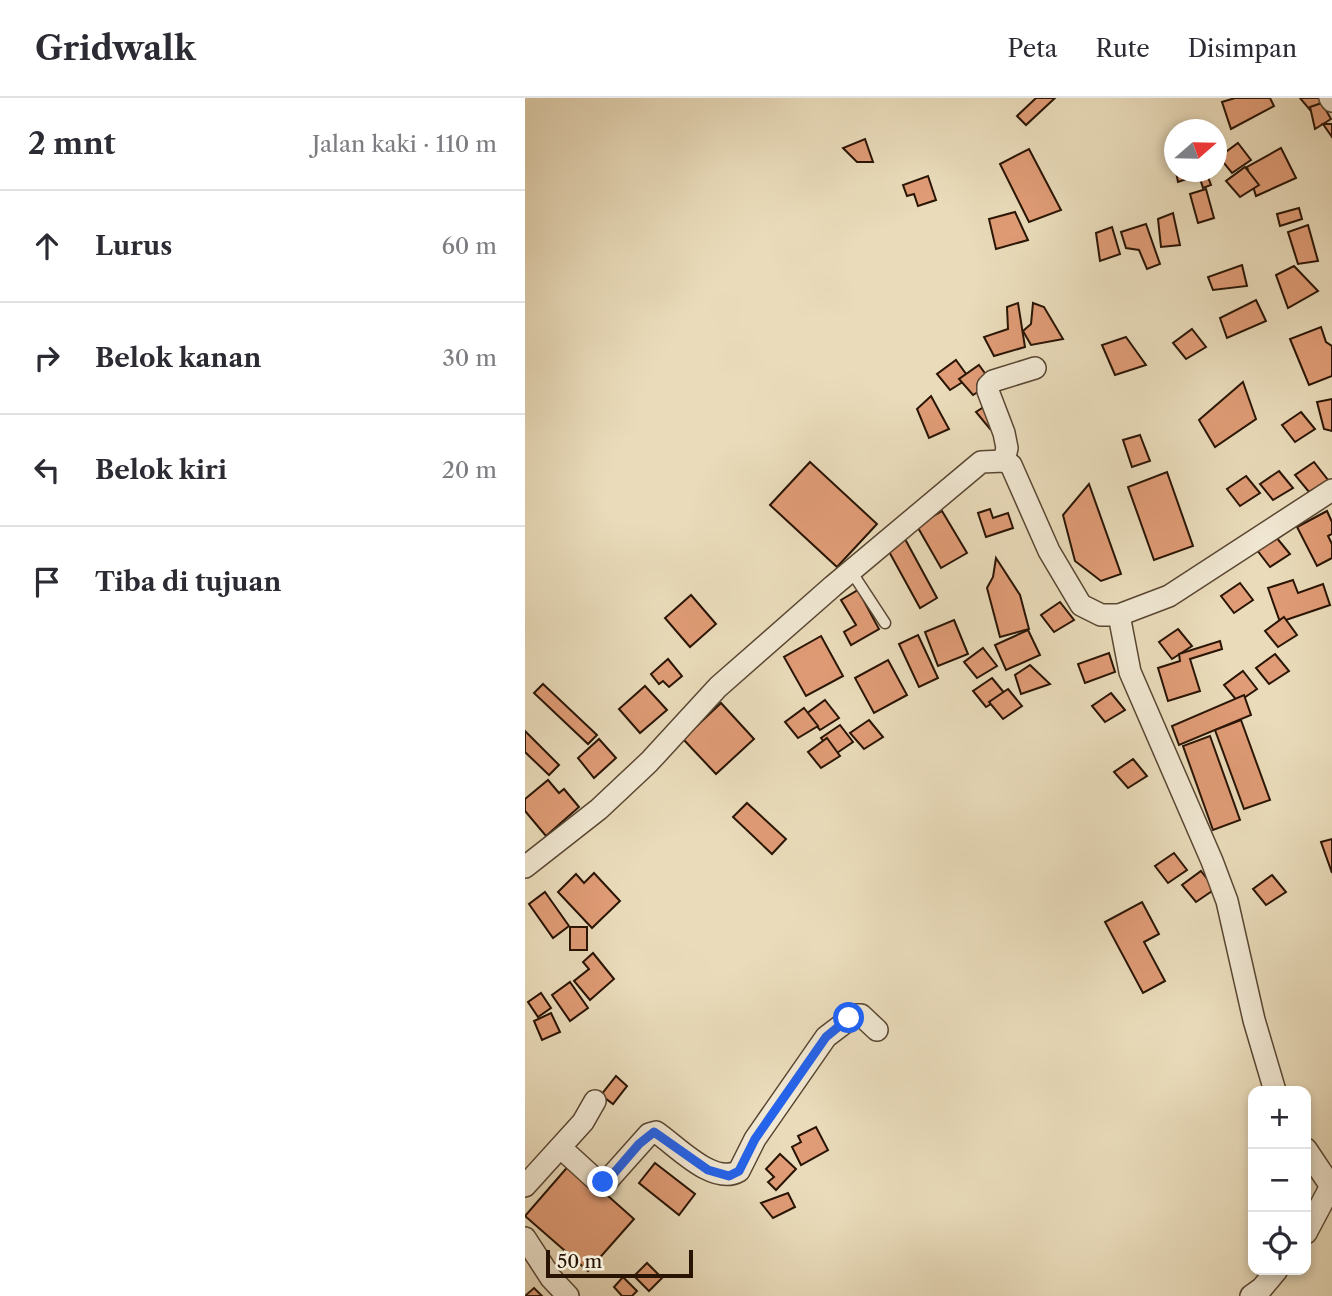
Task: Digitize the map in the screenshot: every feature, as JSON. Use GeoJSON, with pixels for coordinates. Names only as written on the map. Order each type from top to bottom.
{"type":"FeatureCollection","features":[{"type":"Feature","properties":{"kind":"street"},"geometry":{"type":"LineString","coordinates":[[1004,461],[1007,448],[988,386],[993,381],[1035,368]]}},
{"type":"Feature","properties":{"kind":"street"},"geometry":{"type":"LineString","coordinates":[[525,867],[599,809],[649,762],[718,687],[981,463],[1004,461],[1011,465],[1049,551],[1081,605],[1101,615],[1119,615],[1169,596],[1332,490]]}},
{"type":"Feature","properties":{"kind":"street"},"geometry":{"type":"LineString","coordinates":[[1119,615],[1130,672],[1227,901],[1254,1020],[1274,1086]]}},
{"type":"Feature","properties":{"kind":"street"},"geometry":{"type":"LineString","coordinates":[[561,1148],[594,1179],[603,1182],[608,1180],[649,1134],[656,1132],[708,1170],[722,1175],[734,1174],[739,1171],[755,1139],[826,1037],[855,1015],[861,1015],[877,1030]]}},
{"type":"Feature","properties":{"kind":"street"},"geometry":{"type":"LineString","coordinates":[[525,1186],[583,1122],[595,1101]]}},
{"type":"Feature","properties":{"kind":"street"},"geometry":{"type":"LineString","coordinates":[[1311,1156],[1331,1185],[1311,1223]]}},
{"type":"Feature","properties":{"kind":"street"},"geometry":{"type":"LineString","coordinates":[[525,1238],[551,1278],[568,1296]]}},
{"type":"Feature","properties":{"kind":"street"},"geometry":{"type":"LineString","coordinates":[[1251,1296],[1273,1275]]}},
{"type":"Feature","properties":{"kind":"lane"},"geometry":{"type":"LineString","coordinates":[[851,571],[885,623]]}},
{"type":"Feature","properties":{"kind":"building"},"geometry":{"type":"Polygon","coordinates":[[[1036,98],[1055,98],[1026,125],[1017,116],[1036,98]]]}},
{"type":"Feature","properties":{"kind":"building"},"geometry":{"type":"Polygon","coordinates":[[[1235,98],[1270,98],[1274,106],[1231,129],[1222,102],[1235,98]]]}},
{"type":"Feature","properties":{"kind":"building"},"geometry":{"type":"Polygon","coordinates":[[[1300,98],[1327,98],[1310,110],[1300,98]]]}},
{"type":"Feature","properties":{"kind":"building"},"geometry":{"type":"Polygon","coordinates":[[[1322,103],[1331,119],[1315,129],[1310,107],[1322,103]]]}},
{"type":"Feature","properties":{"kind":"building"},"geometry":{"type":"Polygon","coordinates":[[[1323,124],[1332,124],[1332,137],[1323,124]]]}},
{"type":"Feature","properties":{"kind":"building"},"geometry":{"type":"Polygon","coordinates":[[[865,139],[873,162],[857,162],[843,148],[865,139]]]}},
{"type":"Feature","properties":{"kind":"building"},"geometry":{"type":"Polygon","coordinates":[[[1238,143],[1251,160],[1232,173],[1227,167],[1227,151],[1238,143]]]}},
{"type":"Feature","properties":{"kind":"building"},"geometry":{"type":"Polygon","coordinates":[[[1281,148],[1296,178],[1256,196],[1247,167],[1281,148]]]}},
{"type":"Feature","properties":{"kind":"building"},"geometry":{"type":"Polygon","coordinates":[[[1029,149],[1061,210],[1029,222],[1000,164],[1029,149]]]}},
{"type":"Feature","properties":{"kind":"building"},"geometry":{"type":"Polygon","coordinates":[[[1245,167],[1259,185],[1240,197],[1227,180],[1245,167]]]}},
{"type":"Feature","properties":{"kind":"building"},"geometry":{"type":"Polygon","coordinates":[[[928,176],[936,200],[918,206],[914,194],[907,196],[903,185],[928,176]]]}},
{"type":"Feature","properties":{"kind":"building"},"geometry":{"type":"Polygon","coordinates":[[[1201,182],[1210,182],[1211,185],[1203,188],[1201,182]]]}},
{"type":"Feature","properties":{"kind":"building"},"geometry":{"type":"Polygon","coordinates":[[[1206,189],[1214,218],[1198,223],[1190,194],[1206,189]]]}},
{"type":"Feature","properties":{"kind":"building"},"geometry":{"type":"Polygon","coordinates":[[[1299,208],[1302,219],[1280,226],[1277,214],[1299,208]]]}},
{"type":"Feature","properties":{"kind":"building"},"geometry":{"type":"Polygon","coordinates":[[[1015,212],[1028,240],[996,249],[989,219],[1015,212]]]}},
{"type":"Feature","properties":{"kind":"building"},"geometry":{"type":"Polygon","coordinates":[[[1173,213],[1180,245],[1161,247],[1158,219],[1173,213]]]}},
{"type":"Feature","properties":{"kind":"building"},"geometry":{"type":"Polygon","coordinates":[[[1146,224],[1160,264],[1147,269],[1139,250],[1126,248],[1121,232],[1146,224]]]}},
{"type":"Feature","properties":{"kind":"building"},"geometry":{"type":"Polygon","coordinates":[[[1308,225],[1318,261],[1298,264],[1288,232],[1308,225]]]}},
{"type":"Feature","properties":{"kind":"building"},"geometry":{"type":"Polygon","coordinates":[[[1112,227],[1120,254],[1100,261],[1096,233],[1112,227]]]}},
{"type":"Feature","properties":{"kind":"building"},"geometry":{"type":"Polygon","coordinates":[[[1242,265],[1247,286],[1213,290],[1208,277],[1242,265]]]}},
{"type":"Feature","properties":{"kind":"building"},"geometry":{"type":"Polygon","coordinates":[[[1294,266],[1318,291],[1288,308],[1276,275],[1294,266]]]}},
{"type":"Feature","properties":{"kind":"building"},"geometry":{"type":"Polygon","coordinates":[[[1256,300],[1266,321],[1227,338],[1220,318],[1256,300]]]}},
{"type":"Feature","properties":{"kind":"building"},"geometry":{"type":"Polygon","coordinates":[[[1018,303],[1025,347],[994,356],[984,337],[1008,329],[1007,307],[1018,303]]]}},
{"type":"Feature","properties":{"kind":"building"},"geometry":{"type":"Polygon","coordinates":[[[1033,303],[1044,307],[1063,339],[1031,345],[1023,331],[1031,324],[1033,303]]]}},
{"type":"Feature","properties":{"kind":"building"},"geometry":{"type":"Polygon","coordinates":[[[1321,327],[1326,342],[1332,346],[1332,376],[1309,385],[1290,339],[1321,327]]]}},
{"type":"Feature","properties":{"kind":"building"},"geometry":{"type":"Polygon","coordinates":[[[1192,329],[1206,347],[1186,359],[1173,343],[1192,329]]]}},
{"type":"Feature","properties":{"kind":"building"},"geometry":{"type":"Polygon","coordinates":[[[1126,337],[1146,365],[1115,375],[1102,345],[1126,337]]]}},
{"type":"Feature","properties":{"kind":"building"},"geometry":{"type":"Polygon","coordinates":[[[956,360],[969,378],[950,390],[937,374],[956,360]]]}},
{"type":"Feature","properties":{"kind":"building"},"geometry":{"type":"Polygon","coordinates":[[[979,365],[992,383],[973,395],[959,379],[979,365]]]}},
{"type":"Feature","properties":{"kind":"building"},"geometry":{"type":"Polygon","coordinates":[[[1243,382],[1256,419],[1215,447],[1199,420],[1243,382]]]}},
{"type":"Feature","properties":{"kind":"building"},"geometry":{"type":"Polygon","coordinates":[[[931,396],[949,429],[929,438],[917,409],[931,396]]]}},
{"type":"Feature","properties":{"kind":"building"},"geometry":{"type":"Polygon","coordinates":[[[996,399],[1009,416],[990,429],[976,412],[996,399]]]}},
{"type":"Feature","properties":{"kind":"building"},"geometry":{"type":"Polygon","coordinates":[[[1332,399],[1332,431],[1324,429],[1317,402],[1332,399]]]}},
{"type":"Feature","properties":{"kind":"building"},"geometry":{"type":"Polygon","coordinates":[[[1301,412],[1315,429],[1295,442],[1282,425],[1301,412]]]}},
{"type":"Feature","properties":{"kind":"building"},"geometry":{"type":"Polygon","coordinates":[[[1140,435],[1150,461],[1132,467],[1123,440],[1140,435]]]}},
{"type":"Feature","properties":{"kind":"building"},"geometry":{"type":"Polygon","coordinates":[[[810,462],[877,524],[837,567],[770,505],[810,462]]]}},
{"type":"Feature","properties":{"kind":"building"},"geometry":{"type":"Polygon","coordinates":[[[1314,462],[1328,480],[1309,492],[1295,475],[1314,462]]]}},
{"type":"Feature","properties":{"kind":"building"},"geometry":{"type":"Polygon","coordinates":[[[1279,471],[1293,488],[1273,500],[1260,484],[1279,471]]]}},
{"type":"Feature","properties":{"kind":"building"},"geometry":{"type":"Polygon","coordinates":[[[1167,472],[1193,546],[1154,560],[1128,487],[1167,472]]]}},
{"type":"Feature","properties":{"kind":"building"},"geometry":{"type":"Polygon","coordinates":[[[1246,476],[1260,493],[1240,506],[1227,489],[1246,476]]]}},
{"type":"Feature","properties":{"kind":"building"},"geometry":{"type":"Polygon","coordinates":[[[1089,484],[1121,574],[1101,581],[1075,561],[1063,515],[1089,484]]]}},
{"type":"Feature","properties":{"kind":"building"},"geometry":{"type":"Polygon","coordinates":[[[990,509],[993,518],[1008,513],[1013,528],[986,537],[978,513],[990,509]]]}},
{"type":"Feature","properties":{"kind":"building"},"geometry":{"type":"Polygon","coordinates":[[[942,511],[967,553],[941,568],[917,526],[942,511]]]}},
{"type":"Feature","properties":{"kind":"building"},"geometry":{"type":"Polygon","coordinates":[[[1327,511],[1332,522],[1332,534],[1328,536],[1332,544],[1332,558],[1317,566],[1297,527],[1327,511]]]}},
{"type":"Feature","properties":{"kind":"building"},"geometry":{"type":"Polygon","coordinates":[[[1276,537],[1290,554],[1270,567],[1257,550],[1276,537]]]}},
{"type":"Feature","properties":{"kind":"building"},"geometry":{"type":"Polygon","coordinates":[[[905,539],[937,598],[920,608],[887,548],[905,539]]]}},
{"type":"Feature","properties":{"kind":"building"},"geometry":{"type":"Polygon","coordinates":[[[996,558],[1020,595],[1029,629],[1000,637],[987,588],[993,577],[996,558]]]}},
{"type":"Feature","properties":{"kind":"building"},"geometry":{"type":"Polygon","coordinates":[[[1293,580],[1298,593],[1323,584],[1330,605],[1280,622],[1268,588],[1293,580]]]}},
{"type":"Feature","properties":{"kind":"building"},"geometry":{"type":"Polygon","coordinates":[[[1240,583],[1253,600],[1234,613],[1221,596],[1240,583]]]}},
{"type":"Feature","properties":{"kind":"building"},"geometry":{"type":"Polygon","coordinates":[[[858,590],[879,629],[851,645],[844,632],[856,625],[841,600],[858,590]]]}},
{"type":"Feature","properties":{"kind":"building"},"geometry":{"type":"Polygon","coordinates":[[[691,595],[716,624],[690,647],[665,618],[691,595]]]}},
{"type":"Feature","properties":{"kind":"building"},"geometry":{"type":"Polygon","coordinates":[[[1060,602],[1074,620],[1054,632],[1041,615],[1060,602]]]}},
{"type":"Feature","properties":{"kind":"building"},"geometry":{"type":"Polygon","coordinates":[[[1284,617],[1297,635],[1278,647],[1265,631],[1284,617]]]}},
{"type":"Feature","properties":{"kind":"building"},"geometry":{"type":"Polygon","coordinates":[[[954,620],[968,654],[938,666],[925,632],[954,620]]]}},
{"type":"Feature","properties":{"kind":"building"},"geometry":{"type":"Polygon","coordinates":[[[1178,629],[1192,646],[1172,659],[1159,642],[1178,629]]]}},
{"type":"Feature","properties":{"kind":"building"},"geometry":{"type":"Polygon","coordinates":[[[1028,630],[1040,655],[1006,670],[995,645],[1028,630]]]}},
{"type":"Feature","properties":{"kind":"building"},"geometry":{"type":"Polygon","coordinates":[[[918,635],[938,678],[919,687],[899,644],[918,635]]]}},
{"type":"Feature","properties":{"kind":"building"},"geometry":{"type":"Polygon","coordinates":[[[821,636],[843,676],[806,696],[784,657],[821,636]]]}},
{"type":"Feature","properties":{"kind":"building"},"geometry":{"type":"Polygon","coordinates":[[[1220,641],[1222,649],[1190,659],[1200,691],[1168,701],[1158,668],[1180,661],[1179,654],[1220,641]]]}},
{"type":"Feature","properties":{"kind":"building"},"geometry":{"type":"Polygon","coordinates":[[[983,648],[997,666],[977,678],[964,662],[983,648]]]}},
{"type":"Feature","properties":{"kind":"building"},"geometry":{"type":"Polygon","coordinates":[[[1109,653],[1115,672],[1085,683],[1078,664],[1109,653]]]}},
{"type":"Feature","properties":{"kind":"building"},"geometry":{"type":"Polygon","coordinates":[[[1275,654],[1289,671],[1269,684],[1256,668],[1275,654]]]}},
{"type":"Feature","properties":{"kind":"building"},"geometry":{"type":"Polygon","coordinates":[[[668,659],[682,676],[669,687],[663,681],[659,684],[651,674],[668,659]]]}},
{"type":"Feature","properties":{"kind":"building"},"geometry":{"type":"Polygon","coordinates":[[[888,660],[907,695],[874,713],[855,678],[888,660]]]}},
{"type":"Feature","properties":{"kind":"building"},"geometry":{"type":"Polygon","coordinates":[[[1030,665],[1050,684],[1021,694],[1015,675],[1030,665]]]}},
{"type":"Feature","properties":{"kind":"building"},"geometry":{"type":"Polygon","coordinates":[[[1243,671],[1257,689],[1238,702],[1224,685],[1243,671]]]}},
{"type":"Feature","properties":{"kind":"building"},"geometry":{"type":"Polygon","coordinates":[[[992,678],[1006,695],[986,707],[973,691],[992,678]]]}},
{"type":"Feature","properties":{"kind":"building"},"geometry":{"type":"Polygon","coordinates":[[[543,684],[597,735],[588,744],[534,693],[543,684]]]}},
{"type":"Feature","properties":{"kind":"building"},"geometry":{"type":"Polygon","coordinates":[[[645,686],[667,710],[640,733],[619,709],[645,686]]]}},
{"type":"Feature","properties":{"kind":"building"},"geometry":{"type":"Polygon","coordinates":[[[1008,689],[1022,706],[1003,719],[989,702],[1008,689]]]}},
{"type":"Feature","properties":{"kind":"building"},"geometry":{"type":"Polygon","coordinates":[[[1111,693],[1125,710],[1105,722],[1092,706],[1111,693]]]}},
{"type":"Feature","properties":{"kind":"building"},"geometry":{"type":"Polygon","coordinates":[[[1244,695],[1251,715],[1179,745],[1172,726],[1244,695]]]}},
{"type":"Feature","properties":{"kind":"building"},"geometry":{"type":"Polygon","coordinates":[[[825,700],[839,718],[820,730],[806,714],[825,700]]]}},
{"type":"Feature","properties":{"kind":"building"},"geometry":{"type":"Polygon","coordinates":[[[721,703],[754,739],[716,774],[683,739],[721,703]]]}},
{"type":"Feature","properties":{"kind":"building"},"geometry":{"type":"Polygon","coordinates":[[[804,708],[818,726],[798,738],[785,722],[804,708]]]}},
{"type":"Feature","properties":{"kind":"building"},"geometry":{"type":"Polygon","coordinates":[[[869,720],[883,737],[864,749],[850,733],[869,720]]]}},
{"type":"Feature","properties":{"kind":"building"},"geometry":{"type":"Polygon","coordinates":[[[1241,720],[1270,800],[1244,809],[1215,730],[1241,720]]]}},
{"type":"Feature","properties":{"kind":"building"},"geometry":{"type":"Polygon","coordinates":[[[840,725],[853,742],[834,755],[821,738],[840,725]]]}},
{"type":"Feature","properties":{"kind":"building"},"geometry":{"type":"Polygon","coordinates":[[[525,731],[559,765],[549,775],[525,752],[525,731]]]}},
{"type":"Feature","properties":{"kind":"building"},"geometry":{"type":"Polygon","coordinates":[[[1210,736],[1240,820],[1213,830],[1183,746],[1210,736]]]}},
{"type":"Feature","properties":{"kind":"building"},"geometry":{"type":"Polygon","coordinates":[[[827,738],[840,756],[821,768],[808,752],[827,738]]]}},
{"type":"Feature","properties":{"kind":"building"},"geometry":{"type":"Polygon","coordinates":[[[599,739],[616,758],[594,778],[578,758],[599,739]]]}},
{"type":"Feature","properties":{"kind":"building"},"geometry":{"type":"Polygon","coordinates":[[[1133,759],[1147,776],[1128,788],[1114,772],[1133,759]]]}},
{"type":"Feature","properties":{"kind":"building"},"geometry":{"type":"Polygon","coordinates":[[[548,780],[559,793],[564,789],[579,807],[546,836],[525,811],[525,799],[548,780]]]}},
{"type":"Feature","properties":{"kind":"building"},"geometry":{"type":"Polygon","coordinates":[[[747,803],[786,839],[772,854],[733,817],[747,803]]]}},
{"type":"Feature","properties":{"kind":"building"},"geometry":{"type":"Polygon","coordinates":[[[1332,839],[1332,873],[1321,842],[1332,839]]]}},
{"type":"Feature","properties":{"kind":"building"},"geometry":{"type":"Polygon","coordinates":[[[1174,853],[1187,870],[1168,883],[1155,866],[1174,853]]]}},
{"type":"Feature","properties":{"kind":"building"},"geometry":{"type":"Polygon","coordinates":[[[1201,871],[1215,889],[1196,902],[1182,885],[1201,871]]]}},
{"type":"Feature","properties":{"kind":"building"},"geometry":{"type":"Polygon","coordinates":[[[594,873],[620,901],[592,928],[558,892],[576,874],[584,883],[594,873]]]}},
{"type":"Feature","properties":{"kind":"building"},"geometry":{"type":"Polygon","coordinates":[[[1272,875],[1286,892],[1266,905],[1253,889],[1272,875]]]}},
{"type":"Feature","properties":{"kind":"building"},"geometry":{"type":"Polygon","coordinates":[[[545,892],[569,926],[553,938],[529,904],[545,892]]]}},
{"type":"Feature","properties":{"kind":"building"},"geometry":{"type":"Polygon","coordinates":[[[1142,902],[1159,934],[1144,942],[1165,981],[1143,993],[1105,922],[1142,902]]]}},
{"type":"Feature","properties":{"kind":"building"},"geometry":{"type":"Polygon","coordinates":[[[570,927],[587,927],[587,950],[570,950],[570,927]]]}},
{"type":"Feature","properties":{"kind":"building"},"geometry":{"type":"Polygon","coordinates":[[[593,953],[614,979],[590,1000],[574,981],[589,969],[583,962],[593,953]]]}},
{"type":"Feature","properties":{"kind":"building"},"geometry":{"type":"Polygon","coordinates":[[[570,982],[588,1008],[570,1021],[552,995],[570,982]]]}},
{"type":"Feature","properties":{"kind":"building"},"geometry":{"type":"Polygon","coordinates":[[[541,993],[551,1008],[538,1017],[528,1002],[541,993]]]}},
{"type":"Feature","properties":{"kind":"building"},"geometry":{"type":"Polygon","coordinates":[[[551,1013],[560,1032],[542,1040],[534,1021],[551,1013]]]}},
{"type":"Feature","properties":{"kind":"building"},"geometry":{"type":"Polygon","coordinates":[[[616,1076],[627,1086],[613,1104],[601,1095],[616,1076]]]}},
{"type":"Feature","properties":{"kind":"building"},"geometry":{"type":"Polygon","coordinates":[[[816,1127],[828,1150],[801,1165],[792,1147],[801,1142],[798,1136],[816,1127]]]}},
{"type":"Feature","properties":{"kind":"building"},"geometry":{"type":"Polygon","coordinates":[[[780,1154],[796,1169],[776,1190],[768,1182],[774,1177],[766,1169],[780,1154]]]}},
{"type":"Feature","properties":{"kind":"building"},"geometry":{"type":"Polygon","coordinates":[[[571,1163],[634,1219],[588,1271],[525,1216],[571,1163]]]}},
{"type":"Feature","properties":{"kind":"building"},"geometry":{"type":"Polygon","coordinates":[[[655,1163],[695,1194],[679,1215],[639,1183],[655,1163]]]}},
{"type":"Feature","properties":{"kind":"building"},"geometry":{"type":"Polygon","coordinates":[[[788,1193],[795,1207],[773,1218],[761,1203],[788,1193]]]}},
{"type":"Feature","properties":{"kind":"building"},"geometry":{"type":"Polygon","coordinates":[[[647,1263],[662,1278],[649,1291],[634,1276],[647,1263]]]}},
{"type":"Feature","properties":{"kind":"building"},"geometry":{"type":"Polygon","coordinates":[[[623,1277],[637,1291],[632,1296],[622,1296],[614,1287],[623,1277]]]}},
{"type":"Feature","properties":{"kind":"building"},"geometry":{"type":"Polygon","coordinates":[[[534,1288],[542,1296],[525,1296],[534,1288]]]}},
{"type":"Feature","properties":{"kind":"route"},"geometry":{"type":"LineString","coordinates":[[603,1182],[654,1132],[708,1170],[729,1176],[739,1171],[755,1139],[826,1037],[849,1018]]}}]}
